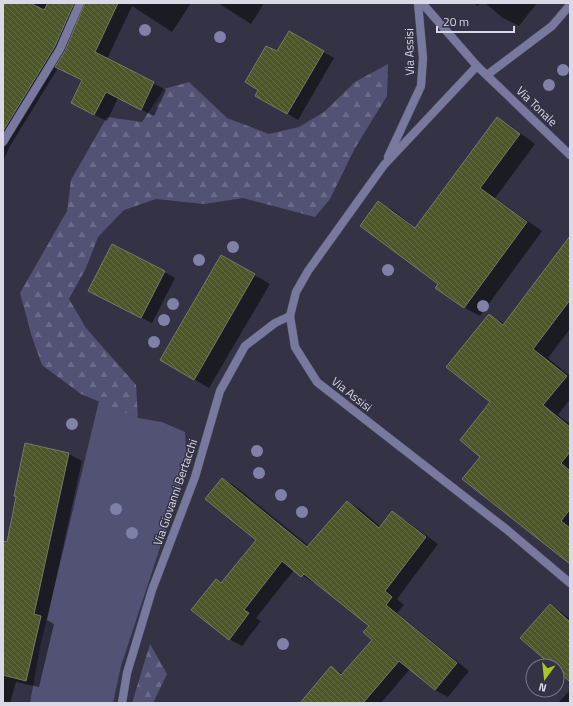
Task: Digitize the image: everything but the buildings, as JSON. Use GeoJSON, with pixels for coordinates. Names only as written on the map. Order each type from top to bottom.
{"type":"FeatureCollection","features":[{"type":"Feature","properties":{"kind":"street"},"geometry":{"type":"LineString","coordinates":[[3,142],[60,49],[80,3]]}},
{"type":"Feature","properties":{"kind":"street","name":"Via Assisi"},"geometry":{"type":"LineString","coordinates":[[384,165],[421,86],[423,58],[418,3]]}},
{"type":"Feature","properties":{"kind":"street","name":"Via Tonale"},"geometry":{"type":"LineString","coordinates":[[422,3],[477,66],[570,155]]}},
{"type":"Feature","properties":{"kind":"street"},"geometry":{"type":"LineString","coordinates":[[487,75],[552,26],[570,4]]}},
{"type":"Feature","properties":{"kind":"street","name":"Via Assisi"},"geometry":{"type":"LineString","coordinates":[[477,66],[384,165],[308,270],[296,292],[290,316],[295,347],[316,382],[506,529],[570,583]]}},
{"type":"Feature","properties":{"kind":"street","name":"Via Giovanni Bertacchi"},"geometry":{"type":"LineString","coordinates":[[122,703],[127,673],[152,590],[195,477],[220,391],[245,346],[274,323],[290,316]]}},
{"type":"Feature","properties":{"kind":"green space"},"geometry":{"type":"Polygon","coordinates":[[[388,64],[387,96],[355,148],[330,199],[315,217],[243,198],[204,204],[156,199],[124,210],[98,237],[86,268],[69,299],[86,328],[136,385],[138,418],[81,394],[42,365],[32,337],[20,293],[67,211],[71,180],[107,117],[142,122],[164,89],[189,82],[227,118],[269,134],[299,127],[324,112],[355,82],[388,64]]]}},
{"type":"Feature","properties":{"kind":"green space"},"geometry":{"type":"Polygon","coordinates":[[[99,401],[138,418],[162,422],[185,432],[187,466],[121,666],[113,703],[30,703],[40,647],[99,401]]]}},
{"type":"Feature","properties":{"kind":"green space"},"geometry":{"type":"Polygon","coordinates":[[[150,644],[167,674],[153,703],[132,703],[150,644]]]}}]}
